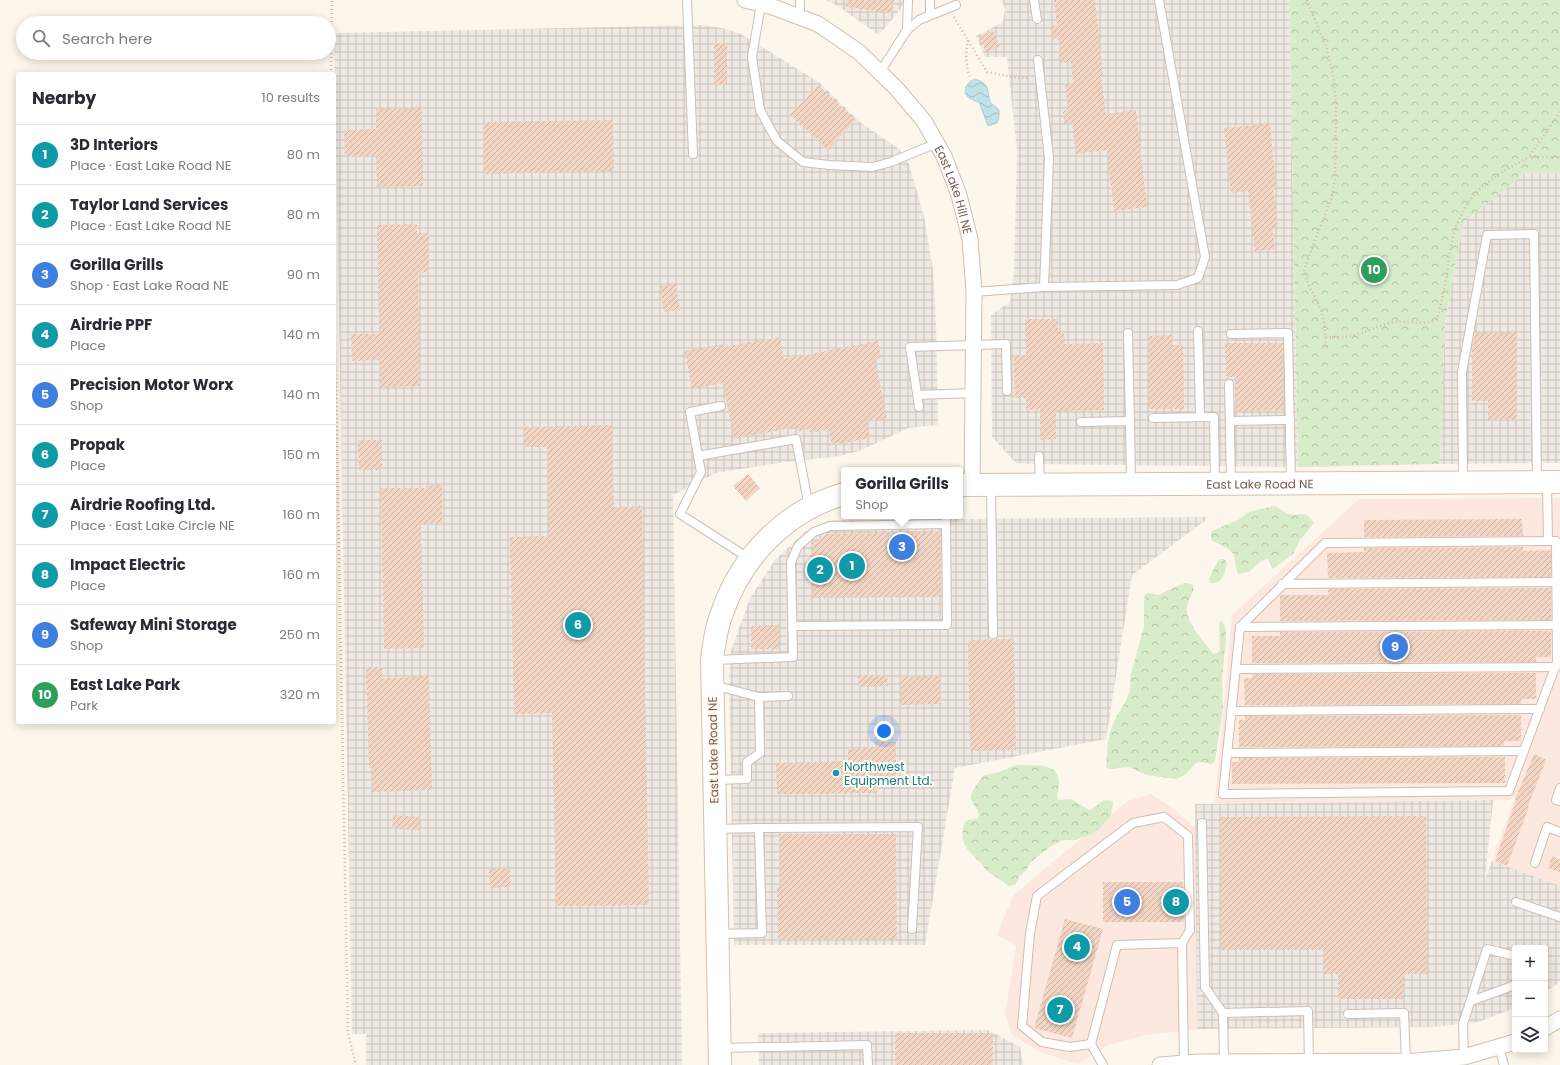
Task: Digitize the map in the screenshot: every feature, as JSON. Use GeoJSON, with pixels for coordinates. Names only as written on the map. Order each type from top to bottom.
{"type":"FeatureCollection","features":[{"type":"Feature","properties":{"kind":"street","name":"East Lake Hill NE"},"geometry":{"type":"LineString","coordinates":[[745,0],[818,24],[859,52],[897,90],[924,121],[944,156],[959,195],[970,239],[974,292],[974,485]]}},
{"type":"Feature","properties":{"kind":"street","name":"East Lake Road NE"},"geometry":{"type":"LineString","coordinates":[[974,485],[1548,482]]}},
{"type":"Feature","properties":{"kind":"street","name":"East Lake Road NE"},"geometry":{"type":"LineString","coordinates":[[719,1057],[712,685],[712,660],[716,633],[722,612],[733,586],[750,559],[775,531],[809,507],[841,495]]}},
{"type":"Feature","properties":{"kind":"street"},"geometry":{"type":"LineString","coordinates":[[1548,1026],[1560,1019]]}},
{"type":"Feature","properties":{"kind":"street"},"geometry":{"type":"LineString","coordinates":[[1160,1065],[1184,1062],[1412,1062],[1464,1057],[1512,1043]]}},
{"type":"Feature","properties":{"kind":"lane"},"geometry":{"type":"LineString","coordinates":[[687,0],[693,154]]}},
{"type":"Feature","properties":{"kind":"lane"},"geometry":{"type":"LineString","coordinates":[[800,0],[800,18]]}},
{"type":"Feature","properties":{"kind":"lane"},"geometry":{"type":"LineString","coordinates":[[908,0],[908,30]]}},
{"type":"Feature","properties":{"kind":"lane"},"geometry":{"type":"LineString","coordinates":[[930,0],[930,15]]}},
{"type":"Feature","properties":{"kind":"lane"},"geometry":{"type":"LineString","coordinates":[[1034,0],[1037,20]]}},
{"type":"Feature","properties":{"kind":"lane"},"geometry":{"type":"LineString","coordinates":[[974,292],[1044,287],[1177,285],[1198,278],[1205,257],[1159,0]]}},
{"type":"Feature","properties":{"kind":"lane"},"geometry":{"type":"LineString","coordinates":[[761,4],[752,57],[760,110],[777,141],[804,162],[829,166],[873,167],[891,162],[936,143]]}},
{"type":"Feature","properties":{"kind":"lane"},"geometry":{"type":"LineString","coordinates":[[880,72],[908,30],[919,20],[952,6]]}},
{"type":"Feature","properties":{"kind":"lane"},"geometry":{"type":"LineString","coordinates":[[1038,60],[1049,158],[1044,287]]}},
{"type":"Feature","properties":{"kind":"lane"},"geometry":{"type":"LineString","coordinates":[[1463,483],[1462,372],[1487,235],[1534,234],[1548,482],[1548,541]]}},
{"type":"Feature","properties":{"kind":"lane"},"geometry":{"type":"LineString","coordinates":[[1198,331],[1200,417]]}},
{"type":"Feature","properties":{"kind":"lane"},"geometry":{"type":"LineString","coordinates":[[1128,333],[1131,484]]}},
{"type":"Feature","properties":{"kind":"lane"},"geometry":{"type":"LineString","coordinates":[[1231,334],[1288,333],[1291,484]]}},
{"type":"Feature","properties":{"kind":"lane"},"geometry":{"type":"LineString","coordinates":[[919,407],[910,347],[1006,344],[1007,391]]}},
{"type":"Feature","properties":{"kind":"lane"},"geometry":{"type":"LineString","coordinates":[[1223,484],[1230,421],[1229,384]]}},
{"type":"Feature","properties":{"kind":"lane"},"geometry":{"type":"LineString","coordinates":[[917,395],[973,393]]}},
{"type":"Feature","properties":{"kind":"lane"},"geometry":{"type":"LineString","coordinates":[[721,406],[690,412],[701,472],[680,514],[750,559]]}},
{"type":"Feature","properties":{"kind":"lane"},"geometry":{"type":"LineString","coordinates":[[1153,418],[1214,417],[1223,484]]}},
{"type":"Feature","properties":{"kind":"lane"},"geometry":{"type":"LineString","coordinates":[[1230,421],[1290,420]]}},
{"type":"Feature","properties":{"kind":"lane"},"geometry":{"type":"LineString","coordinates":[[1082,422],[1130,421]]}},
{"type":"Feature","properties":{"kind":"lane"},"geometry":{"type":"LineString","coordinates":[[698,456],[796,439],[809,507]]}},
{"type":"Feature","properties":{"kind":"lane"},"geometry":{"type":"LineString","coordinates":[[1039,456],[1040,484]]}},
{"type":"Feature","properties":{"kind":"lane"},"geometry":{"type":"LineString","coordinates":[[974,485],[993,634]]}},
{"type":"Feature","properties":{"kind":"lane"},"geometry":{"type":"LineString","coordinates":[[712,660],[793,657],[792,626],[791,562],[798,546],[814,532],[830,526],[945,520],[947,625],[792,626]]}},
{"type":"Feature","properties":{"kind":"lane"},"geometry":{"type":"LineString","coordinates":[[1556,541],[1556,582],[1556,667],[1509,791],[1223,794],[1240,627],[1325,543],[1556,541]]}},
{"type":"Feature","properties":{"kind":"lane"},"geometry":{"type":"LineString","coordinates":[[1282,584],[1556,582]]}},
{"type":"Feature","properties":{"kind":"lane"},"geometry":{"type":"LineString","coordinates":[[1240,627],[1557,625]]}},
{"type":"Feature","properties":{"kind":"lane"},"geometry":{"type":"LineString","coordinates":[[1236,669],[1556,667]]}},
{"type":"Feature","properties":{"kind":"lane"},"geometry":{"type":"LineString","coordinates":[[712,685],[759,697],[788,696]]}},
{"type":"Feature","properties":{"kind":"lane"},"geometry":{"type":"LineString","coordinates":[[714,780],[747,779],[747,762],[760,753],[759,697]]}},
{"type":"Feature","properties":{"kind":"lane"},"geometry":{"type":"LineString","coordinates":[[1231,711],[1540,709]]}},
{"type":"Feature","properties":{"kind":"lane"},"geometry":{"type":"LineString","coordinates":[[1227,753],[1524,751]]}},
{"type":"Feature","properties":{"kind":"lane"},"geometry":{"type":"LineString","coordinates":[[1560,788],[1556,800],[1560,801]]}},
{"type":"Feature","properties":{"kind":"lane"},"geometry":{"type":"LineString","coordinates":[[1091,1044],[1070,1047],[1042,1042],[1022,1026],[1030,933],[1037,896],[1133,822],[1164,817],[1188,836],[1190,930],[1182,943],[1184,1062]]}},
{"type":"Feature","properties":{"kind":"lane"},"geometry":{"type":"LineString","coordinates":[[1202,823],[1205,987],[1223,1013],[1224,1062]]}},
{"type":"Feature","properties":{"kind":"lane"},"geometry":{"type":"LineString","coordinates":[[715,829],[918,827],[912,929]]}},
{"type":"Feature","properties":{"kind":"lane"},"geometry":{"type":"LineString","coordinates":[[717,934],[762,933],[759,828]]}},
{"type":"Feature","properties":{"kind":"lane"},"geometry":{"type":"LineString","coordinates":[[1535,863],[1547,828],[1560,832]]}},
{"type":"Feature","properties":{"kind":"lane"},"geometry":{"type":"LineString","coordinates":[[1516,902],[1560,917]]}},
{"type":"Feature","properties":{"kind":"lane"},"geometry":{"type":"LineString","coordinates":[[1104,1065],[1091,1044],[1117,944],[1182,943]]}},
{"type":"Feature","properties":{"kind":"lane"},"geometry":{"type":"LineString","coordinates":[[1464,1057],[1463,1024],[1487,949],[1512,955]]}},
{"type":"Feature","properties":{"kind":"lane"},"geometry":{"type":"LineString","coordinates":[[1470,1002],[1512,986]]}},
{"type":"Feature","properties":{"kind":"lane"},"geometry":{"type":"LineString","coordinates":[[1223,1013],[1308,1011],[1310,1062]]}},
{"type":"Feature","properties":{"kind":"lane"},"geometry":{"type":"LineString","coordinates":[[1348,1014],[1404,1013],[1412,1062]]}},
{"type":"Feature","properties":{"kind":"lane"},"geometry":{"type":"LineString","coordinates":[[719,1057],[867,1045],[868,1065]]}},
{"type":"Feature","properties":{"kind":"lane"},"geometry":{"type":"LineString","coordinates":[[1499,1048],[1504,1065]]}},
{"type":"Feature","properties":{"kind":"path"},"geometry":{"type":"LineString","coordinates":[[332,0],[332,16]]}},
{"type":"Feature","properties":{"kind":"path"},"geometry":{"type":"LineString","coordinates":[[1307,0],[1327,49],[1333,75],[1336,105],[1335,179],[1332,199],[1308,256],[1304,271],[1307,281],[1321,309],[1326,338],[1326,348]]}},
{"type":"Feature","properties":{"kind":"path"},"geometry":{"type":"LineString","coordinates":[[952,6],[968,39],[987,72],[1017,78],[1040,76]]}},
{"type":"Feature","properties":{"kind":"path"},"geometry":{"type":"LineString","coordinates":[[968,39],[965,52],[970,78]]}},
{"type":"Feature","properties":{"kind":"path"},"geometry":{"type":"LineString","coordinates":[[331,60],[331,72]]}},
{"type":"Feature","properties":{"kind":"path"},"geometry":{"type":"LineString","coordinates":[[1326,338],[1350,336],[1398,322],[1418,323],[1430,321],[1436,318],[1445,286],[1452,241],[1460,215],[1478,190],[1498,174],[1529,157],[1560,112]]}},
{"type":"Feature","properties":{"kind":"path"},"geometry":{"type":"LineString","coordinates":[[1529,157],[1560,157]]}},
{"type":"Feature","properties":{"kind":"path"},"geometry":{"type":"LineString","coordinates":[[336,396],[348,1033],[356,1065]]}},
{"type":"Feature","properties":{"kind":"shaded area"},"geometry":{"type":"Polygon","coordinates":[[[826,0],[908,0],[879,35],[838,6],[826,0]]]}},
{"type":"Feature","properties":{"kind":"shaded area"},"geometry":{"type":"Polygon","coordinates":[[[1002,0],[1289,0],[1298,467],[1016,463],[992,437],[991,315],[1010,302],[1014,273],[1017,151],[1007,57],[985,57],[976,36],[1003,22],[1005,9],[1002,0]]]}},
{"type":"Feature","properties":{"kind":"shaded area"},"geometry":{"type":"Polygon","coordinates":[[[701,25],[722,28],[741,34],[820,83],[860,122],[899,149],[909,164],[924,217],[933,270],[936,321],[938,425],[908,428],[862,450],[840,456],[785,462],[716,473],[673,495],[682,1065],[366,1065],[366,1034],[352,1034],[336,144],[336,72],[335,72],[334,60],[336,60],[336,33],[701,25]]]}},
{"type":"Feature","properties":{"kind":"shaded area"},"geometry":{"type":"Polygon","coordinates":[[[1525,173],[1560,173],[1560,463],[1440,464],[1445,322],[1463,223],[1525,173]]]}},
{"type":"Feature","properties":{"kind":"shaded area"},"geometry":{"type":"Polygon","coordinates":[[[1560,498],[1560,886],[1492,861],[1515,796],[1509,800],[1215,803],[1232,615],[1359,499],[1560,498]]]}},
{"type":"Feature","properties":{"kind":"shaded area"},"geometry":{"type":"Polygon","coordinates":[[[1206,517],[1206,520],[1132,575],[1106,739],[955,768],[925,945],[734,945],[729,675],[731,651],[750,598],[775,560],[805,532],[830,520],[1206,517]]]}},
{"type":"Feature","properties":{"kind":"shaded area"},"geometry":{"type":"Polygon","coordinates":[[[1151,794],[1174,809],[1195,828],[1197,1029],[1147,1035],[1108,1045],[1078,1064],[1040,1052],[1012,1035],[1005,1014],[1016,946],[997,935],[1013,896],[1128,801],[1151,794]]]}},
{"type":"Feature","properties":{"kind":"shaded area"},"geometry":{"type":"Polygon","coordinates":[[[1493,800],[1485,879],[1492,861],[1560,886],[1560,981],[1548,990],[1548,945],[1512,945],[1512,1009],[1478,1022],[1432,1027],[1197,1029],[1195,804],[1493,800]]]}},
{"type":"Feature","properties":{"kind":"shaded area"},"geometry":{"type":"Polygon","coordinates":[[[988,1030],[1020,1047],[1023,1065],[759,1065],[758,1033],[988,1030]]]}},
{"type":"Feature","properties":{"kind":"green space"},"geometry":{"type":"Polygon","coordinates":[[[1289,0],[1560,0],[1560,173],[1525,173],[1463,223],[1445,322],[1440,464],[1298,467],[1289,0]]]}},
{"type":"Feature","properties":{"kind":"green space"},"geometry":{"type":"Polygon","coordinates":[[[1274,506],[1289,514],[1303,514],[1308,516],[1314,523],[1300,540],[1293,554],[1273,569],[1268,559],[1261,561],[1249,572],[1239,574],[1233,553],[1227,548],[1211,540],[1211,533],[1214,530],[1238,520],[1249,512],[1274,506]]]}},
{"type":"Feature","properties":{"kind":"green space"},"geometry":{"type":"Polygon","coordinates":[[[1220,559],[1224,559],[1227,563],[1223,577],[1218,582],[1211,583],[1209,579],[1220,559]]]}},
{"type":"Feature","properties":{"kind":"green space"},"geometry":{"type":"Polygon","coordinates":[[[1184,583],[1193,585],[1193,591],[1187,607],[1189,619],[1213,654],[1220,650],[1219,621],[1223,622],[1226,630],[1222,679],[1223,708],[1215,761],[1212,764],[1200,762],[1196,763],[1185,775],[1176,779],[1147,775],[1129,767],[1109,769],[1106,767],[1108,742],[1115,719],[1126,701],[1130,690],[1130,677],[1144,627],[1145,594],[1150,593],[1158,595],[1184,583]]]}},
{"type":"Feature","properties":{"kind":"green space"},"geometry":{"type":"Polygon","coordinates":[[[1016,765],[1043,766],[1055,771],[1058,777],[1059,785],[1057,796],[1058,800],[1071,799],[1089,810],[1093,809],[1105,800],[1113,801],[1111,816],[1099,829],[1092,834],[1075,840],[1063,840],[1051,846],[1031,862],[1027,869],[1019,877],[1015,885],[1008,886],[985,870],[981,863],[967,849],[962,835],[965,822],[977,819],[979,816],[971,795],[984,775],[996,773],[1016,765]]]}},
{"type":"Feature","properties":{"kind":"water"},"geometry":{"type":"Polygon","coordinates":[[[975,79],[986,85],[990,102],[999,110],[997,123],[988,126],[979,102],[970,99],[965,92],[967,84],[975,79]]]}},
{"type":"Feature","properties":{"kind":"building"},"geometry":{"type":"Polygon","coordinates":[[[847,0],[894,0],[892,13],[846,7],[847,0]]]}},
{"type":"Feature","properties":{"kind":"building"},"geometry":{"type":"Polygon","coordinates":[[[1054,0],[1095,0],[1103,75],[1101,76],[1106,114],[1136,110],[1147,207],[1114,211],[1107,150],[1076,154],[1072,123],[1064,124],[1063,111],[1068,110],[1065,83],[1073,83],[1071,62],[1061,63],[1058,38],[1053,39],[1052,26],[1057,25],[1054,0]]]}},
{"type":"Feature","properties":{"kind":"building"},"geometry":{"type":"Polygon","coordinates":[[[993,30],[1000,46],[986,52],[979,37],[993,30]]]}},
{"type":"Feature","properties":{"kind":"building"},"geometry":{"type":"Polygon","coordinates":[[[714,43],[727,43],[727,84],[714,84],[714,43]]]}},
{"type":"Feature","properties":{"kind":"building"},"geometry":{"type":"Polygon","coordinates":[[[818,85],[856,120],[828,150],[790,114],[818,85]]]}},
{"type":"Feature","properties":{"kind":"building"},"geometry":{"type":"Polygon","coordinates":[[[376,109],[422,109],[423,186],[377,187],[376,156],[345,157],[344,130],[376,129],[376,109]]]}},
{"type":"Feature","properties":{"kind":"building"},"geometry":{"type":"Polygon","coordinates":[[[613,120],[614,171],[484,174],[483,122],[613,120]]]}},
{"type":"Feature","properties":{"kind":"building"},"geometry":{"type":"Polygon","coordinates":[[[1270,124],[1276,188],[1273,189],[1278,227],[1272,228],[1275,249],[1255,251],[1248,191],[1231,193],[1224,128],[1270,124]]]}},
{"type":"Feature","properties":{"kind":"building"},"geometry":{"type":"Polygon","coordinates":[[[417,224],[417,233],[429,233],[429,272],[418,273],[420,386],[380,387],[380,360],[352,361],[351,334],[379,334],[377,225],[417,224]]]}},
{"type":"Feature","properties":{"kind":"building"},"geometry":{"type":"Polygon","coordinates":[[[676,284],[680,310],[664,312],[660,286],[676,284]]]}},
{"type":"Feature","properties":{"kind":"building"},"geometry":{"type":"Polygon","coordinates":[[[1025,319],[1058,319],[1058,331],[1064,331],[1065,344],[1103,343],[1104,410],[1056,411],[1056,439],[1040,440],[1040,409],[1026,410],[1026,398],[1015,398],[1014,355],[1026,355],[1025,319]]]}},
{"type":"Feature","properties":{"kind":"building"},"geometry":{"type":"Polygon","coordinates":[[[1475,333],[1517,333],[1517,420],[1488,420],[1488,401],[1472,401],[1472,348],[1475,333]]]}},
{"type":"Feature","properties":{"kind":"building"},"geometry":{"type":"Polygon","coordinates":[[[1172,335],[1173,345],[1183,345],[1184,409],[1149,409],[1148,336],[1172,335]]]}},
{"type":"Feature","properties":{"kind":"building"},"geometry":{"type":"Polygon","coordinates":[[[780,337],[784,359],[878,341],[881,358],[875,359],[887,418],[867,421],[870,438],[832,445],[829,429],[810,433],[809,429],[796,431],[795,427],[734,439],[723,383],[692,389],[685,351],[723,344],[724,347],[780,337]]]}},
{"type":"Feature","properties":{"kind":"building"},"geometry":{"type":"Polygon","coordinates":[[[1225,343],[1283,343],[1283,410],[1236,411],[1236,377],[1226,377],[1225,343]]]}},
{"type":"Feature","properties":{"kind":"building"},"geometry":{"type":"Polygon","coordinates":[[[612,425],[614,507],[642,506],[649,905],[556,906],[552,713],[514,714],[510,537],[549,536],[547,447],[524,447],[524,427],[612,425]]]}},
{"type":"Feature","properties":{"kind":"building"},"geometry":{"type":"Polygon","coordinates":[[[358,440],[382,440],[382,470],[359,470],[358,440]]]}},
{"type":"Feature","properties":{"kind":"building"},"geometry":{"type":"Polygon","coordinates":[[[748,474],[760,488],[746,501],[733,486],[748,474]]]}},
{"type":"Feature","properties":{"kind":"building"},"geometry":{"type":"Polygon","coordinates":[[[442,485],[442,524],[421,524],[424,648],[384,649],[381,488],[426,488],[426,486],[442,485]]]}},
{"type":"Feature","properties":{"kind":"building"},"geometry":{"type":"Polygon","coordinates":[[[1522,519],[1523,536],[1364,537],[1364,520],[1522,519]]]}},
{"type":"Feature","properties":{"kind":"building"},"geometry":{"type":"Polygon","coordinates":[[[941,532],[941,597],[813,598],[812,543],[827,534],[941,532]]]}},
{"type":"Feature","properties":{"kind":"building"},"geometry":{"type":"Polygon","coordinates":[[[1523,547],[1523,551],[1551,550],[1551,577],[1328,578],[1327,553],[1364,552],[1364,548],[1523,547]]]}},
{"type":"Feature","properties":{"kind":"building"},"geometry":{"type":"Polygon","coordinates":[[[1551,588],[1551,620],[1280,621],[1280,595],[1328,595],[1328,589],[1551,588]]]}},
{"type":"Feature","properties":{"kind":"building"},"geometry":{"type":"Polygon","coordinates":[[[779,625],[779,649],[751,649],[751,626],[779,625]]]}},
{"type":"Feature","properties":{"kind":"building"},"geometry":{"type":"Polygon","coordinates":[[[1551,631],[1551,657],[1536,657],[1536,662],[1252,663],[1252,636],[1280,636],[1280,632],[1551,631]]]}},
{"type":"Feature","properties":{"kind":"building"},"geometry":{"type":"Polygon","coordinates":[[[1014,639],[1016,750],[970,751],[968,640],[1014,639]]]}},
{"type":"Feature","properties":{"kind":"building"},"geometry":{"type":"Polygon","coordinates":[[[366,667],[382,667],[382,679],[429,676],[432,790],[372,792],[372,767],[369,768],[366,667]]]}},
{"type":"Feature","properties":{"kind":"building"},"geometry":{"type":"Polygon","coordinates":[[[1536,673],[1536,699],[1521,699],[1521,704],[1245,705],[1244,678],[1252,678],[1252,674],[1536,673]]]}},
{"type":"Feature","properties":{"kind":"building"},"geometry":{"type":"Polygon","coordinates":[[[858,675],[887,675],[888,686],[858,687],[858,675]]]}},
{"type":"Feature","properties":{"kind":"building"},"geometry":{"type":"Polygon","coordinates":[[[940,676],[941,704],[901,705],[901,677],[940,676]]]}},
{"type":"Feature","properties":{"kind":"building"},"geometry":{"type":"Polygon","coordinates":[[[1521,715],[1521,741],[1504,741],[1504,746],[1239,747],[1239,720],[1245,720],[1245,716],[1521,715]]]}},
{"type":"Feature","properties":{"kind":"building","name":"Northwest Equipment Ltd."},"geometry":{"type":"Polygon","coordinates":[[[876,742],[896,742],[896,784],[877,784],[877,793],[777,794],[776,763],[848,761],[848,748],[876,747],[876,742]]]}},
{"type":"Feature","properties":{"kind":"building"},"geometry":{"type":"Polygon","coordinates":[[[1534,754],[1546,760],[1507,866],[1495,861],[1516,800],[1515,799],[1534,754]]]}},
{"type":"Feature","properties":{"kind":"building"},"geometry":{"type":"Polygon","coordinates":[[[1505,757],[1505,783],[1232,784],[1232,762],[1239,762],[1239,758],[1505,757]]]}},
{"type":"Feature","properties":{"kind":"building"},"geometry":{"type":"Polygon","coordinates":[[[393,815],[420,817],[419,830],[392,829],[393,815]]]}},
{"type":"Feature","properties":{"kind":"building"},"geometry":{"type":"Polygon","coordinates":[[[1426,816],[1427,974],[1404,974],[1404,999],[1338,999],[1338,974],[1323,974],[1323,950],[1221,950],[1220,817],[1426,816]]]}},
{"type":"Feature","properties":{"kind":"building"},"geometry":{"type":"Polygon","coordinates":[[[779,834],[896,834],[897,939],[778,940],[777,887],[780,887],[779,834]]]}},
{"type":"Feature","properties":{"kind":"building"},"geometry":{"type":"Polygon","coordinates":[[[1552,856],[1560,860],[1560,872],[1548,868],[1552,856]]]}},
{"type":"Feature","properties":{"kind":"building"},"geometry":{"type":"Polygon","coordinates":[[[489,869],[510,869],[511,887],[490,888],[489,869]]]}},
{"type":"Feature","properties":{"kind":"building"},"geometry":{"type":"Polygon","coordinates":[[[1103,882],[1183,882],[1184,922],[1103,922],[1103,882]]]}},
{"type":"Feature","properties":{"kind":"building"},"geometry":{"type":"Polygon","coordinates":[[[1065,919],[1103,929],[1072,1038],[1034,1028],[1065,919]]]}},
{"type":"Feature","properties":{"kind":"building"},"geometry":{"type":"Polygon","coordinates":[[[895,1033],[993,1033],[993,1065],[895,1065],[895,1033]]]}},
{"type":"Feature","properties":{"kind":"place","name":"East Lake Park"},"geometry":{"type":"Point","coordinates":[1374,270]}},
{"type":"Feature","properties":{"kind":"place","name":"Gorilla Grills"},"geometry":{"type":"Point","coordinates":[902,547]}},
{"type":"Feature","properties":{"kind":"place","name":"3D Interiors"},"geometry":{"type":"Point","coordinates":[852,566]}},
{"type":"Feature","properties":{"kind":"place","name":"Taylor Land Services"},"geometry":{"type":"Point","coordinates":[820,570]}},
{"type":"Feature","properties":{"kind":"place","name":"Propak"},"geometry":{"type":"Point","coordinates":[578,625]}},
{"type":"Feature","properties":{"kind":"place","name":"Safeway Mini Storage"},"geometry":{"type":"Point","coordinates":[1395,647]}},
{"type":"Feature","properties":{"kind":"place","name":"Northwest Equipment Ltd."},"geometry":{"type":"Point","coordinates":[836,773]}},
{"type":"Feature","properties":{"kind":"place","name":"Precision Motor Worx"},"geometry":{"type":"Point","coordinates":[1127,902]}},
{"type":"Feature","properties":{"kind":"place","name":"Impact Electric"},"geometry":{"type":"Point","coordinates":[1176,902]}},
{"type":"Feature","properties":{"kind":"place","name":"Airdrie PPF"},"geometry":{"type":"Point","coordinates":[1077,947]}},
{"type":"Feature","properties":{"kind":"place","name":"Airdrie Roofing Ltd."},"geometry":{"type":"Point","coordinates":[1060,1010]}}]}
